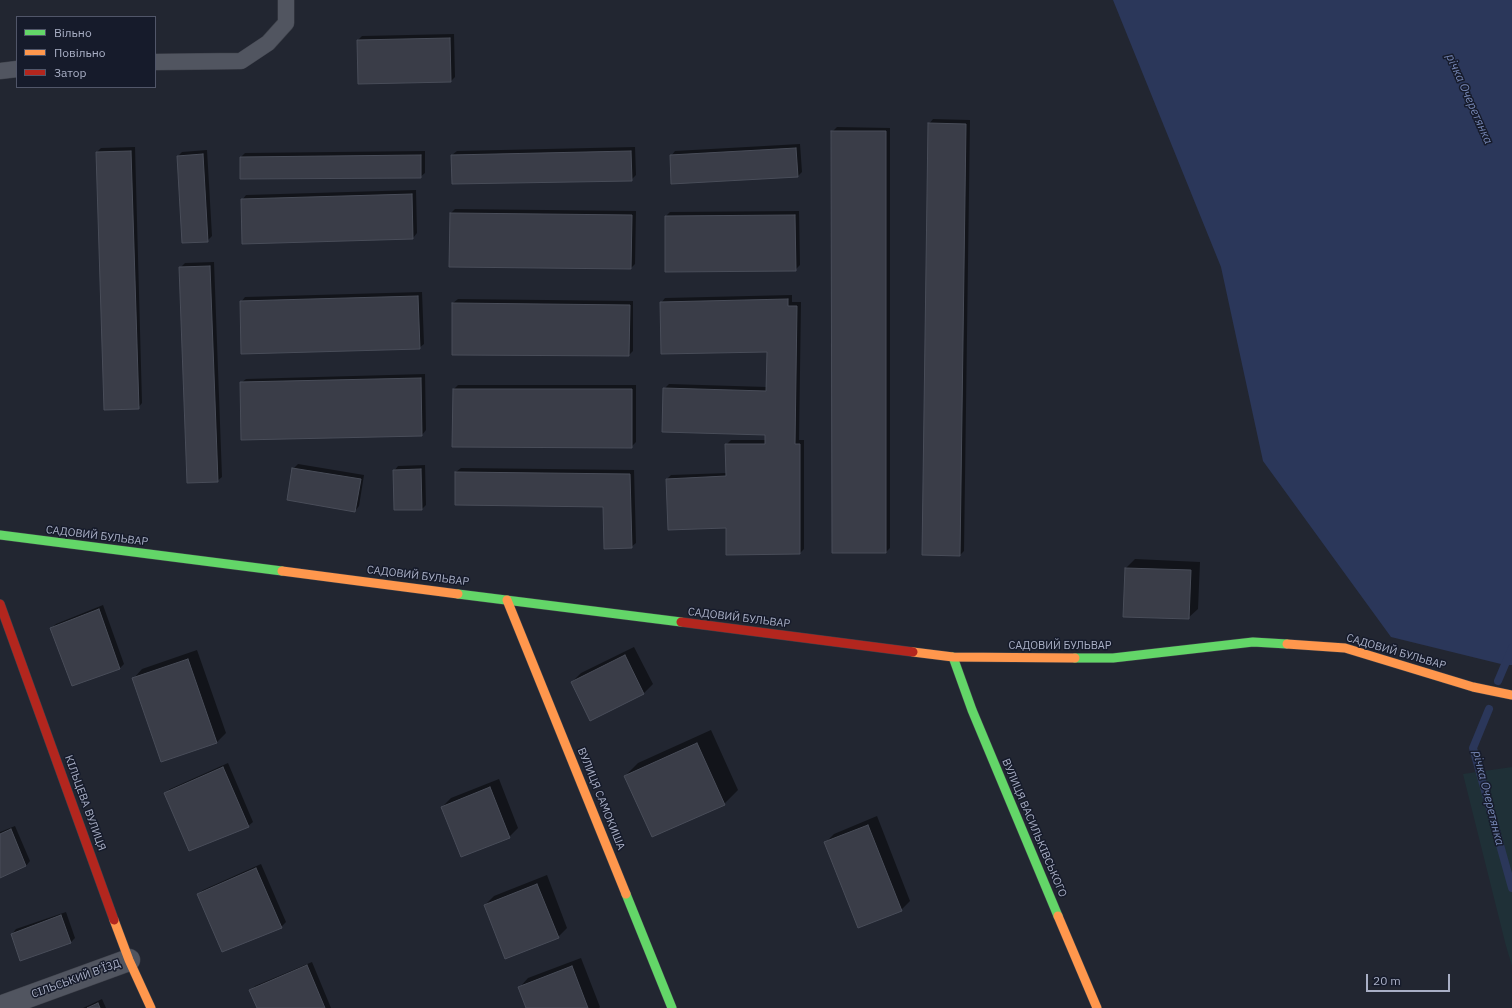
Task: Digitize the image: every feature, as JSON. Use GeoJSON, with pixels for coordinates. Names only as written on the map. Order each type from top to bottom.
{"type":"FeatureCollection","features":[{"type":"Feature","properties":{"kind":"street","name":"САДОВИЙ БУЛЬВАР"},"geometry":{"type":"LineString","coordinates":[[0,535],[953,657],[1112,658],[1254,642],[1345,648],[1473,687],[1512,695]]}},
{"type":"Feature","properties":{"kind":"street","name":"ВУЛИЦЯ САМОКИША"},"geometry":{"type":"LineString","coordinates":[[507,600],[672,1008]]}},
{"type":"Feature","properties":{"kind":"street","name":"КІЛЬЦЕВА ВУЛИЦЯ"},"geometry":{"type":"LineString","coordinates":[[0,604],[129,960],[151,1008]]}},
{"type":"Feature","properties":{"kind":"street","name":"ВУЛИЦЯ ВАСИЛЬКІВСЬКОГО"},"geometry":{"type":"LineString","coordinates":[[953,657],[972,710],[1096,1008]]}},
{"type":"Feature","properties":{"kind":"street","name":"СІЛЬСЬКИЙ В’ЇЗД"},"geometry":{"type":"LineString","coordinates":[[0,1007],[129,960]]}},
{"type":"Feature","properties":{"kind":"lane"},"geometry":{"type":"LineString","coordinates":[[156,62],[242,61],[268,43],[286,23],[286,0]]}},
{"type":"Feature","properties":{"kind":"lane"},"geometry":{"type":"LineString","coordinates":[[0,71],[16,69]]}},
{"type":"Feature","properties":{"kind":"shaded area"},"geometry":{"type":"Polygon","coordinates":[[[1512,767],[1512,966],[1463,774],[1512,767]]]}},
{"type":"Feature","properties":{"kind":"water"},"geometry":{"type":"Polygon","coordinates":[[[1113,0],[1512,0],[1512,665],[1505,665],[1391,637],[1263,461],[1221,267],[1113,0]]]}},
{"type":"Feature","properties":{"kind":"building"},"geometry":{"type":"Polygon","coordinates":[[[450,38],[451,82],[358,84],[357,40],[450,38]]]}},
{"type":"Feature","properties":{"kind":"building"},"geometry":{"type":"Polygon","coordinates":[[[928,123],[966,124],[960,556],[922,555],[928,123]]]}},
{"type":"Feature","properties":{"kind":"building"},"geometry":{"type":"Polygon","coordinates":[[[831,131],[886,131],[886,553],[832,553],[831,131]]]}},
{"type":"Feature","properties":{"kind":"building"},"geometry":{"type":"Polygon","coordinates":[[[796,148],[798,177],[671,184],[670,155],[796,148]]]}},
{"type":"Feature","properties":{"kind":"building"},"geometry":{"type":"Polygon","coordinates":[[[131,151],[139,409],[104,410],[96,152],[131,151]]]}},
{"type":"Feature","properties":{"kind":"building"},"geometry":{"type":"Polygon","coordinates":[[[631,151],[632,181],[452,184],[451,155],[631,151]]]}},
{"type":"Feature","properties":{"kind":"building"},"geometry":{"type":"Polygon","coordinates":[[[203,154],[208,242],[182,243],[177,156],[203,154]]]}},
{"type":"Feature","properties":{"kind":"building"},"geometry":{"type":"Polygon","coordinates":[[[421,155],[421,178],[240,179],[240,157],[421,155]]]}},
{"type":"Feature","properties":{"kind":"building"},"geometry":{"type":"Polygon","coordinates":[[[412,194],[413,239],[242,244],[241,199],[412,194]]]}},
{"type":"Feature","properties":{"kind":"building"},"geometry":{"type":"Polygon","coordinates":[[[450,213],[632,215],[631,269],[449,267],[450,213]]]}},
{"type":"Feature","properties":{"kind":"building"},"geometry":{"type":"Polygon","coordinates":[[[795,215],[796,271],[665,272],[665,216],[795,215]]]}},
{"type":"Feature","properties":{"kind":"building"},"geometry":{"type":"Polygon","coordinates":[[[210,266],[218,482],[187,483],[179,267],[210,266]]]}},
{"type":"Feature","properties":{"kind":"building"},"geometry":{"type":"Polygon","coordinates":[[[418,296],[420,349],[241,354],[240,301],[418,296]]]}},
{"type":"Feature","properties":{"kind":"building"},"geometry":{"type":"Polygon","coordinates":[[[788,299],[788,306],[797,306],[795,444],[800,444],[800,554],[726,555],[726,528],[668,530],[666,479],[726,476],[725,444],[765,444],[765,435],[662,432],[663,388],[766,391],[767,352],[661,354],[660,302],[788,299]]]}},
{"type":"Feature","properties":{"kind":"building"},"geometry":{"type":"Polygon","coordinates":[[[452,303],[630,305],[629,356],[452,355],[452,303]]]}},
{"type":"Feature","properties":{"kind":"building"},"geometry":{"type":"Polygon","coordinates":[[[421,378],[422,436],[241,440],[240,382],[421,378]]]}},
{"type":"Feature","properties":{"kind":"building"},"geometry":{"type":"Polygon","coordinates":[[[453,389],[632,389],[632,448],[452,447],[453,389]]]}},
{"type":"Feature","properties":{"kind":"building"},"geometry":{"type":"Polygon","coordinates":[[[292,468],[361,479],[355,512],[287,500],[292,468]]]}},
{"type":"Feature","properties":{"kind":"building"},"geometry":{"type":"Polygon","coordinates":[[[421,469],[422,510],[394,510],[393,470],[421,469]]]}},
{"type":"Feature","properties":{"kind":"building"},"geometry":{"type":"Polygon","coordinates":[[[455,472],[630,474],[632,548],[604,549],[603,507],[455,505],[455,472]]]}},
{"type":"Feature","properties":{"kind":"building"},"geometry":{"type":"Polygon","coordinates":[[[1125,568],[1191,570],[1189,619],[1123,617],[1125,568]]]}},
{"type":"Feature","properties":{"kind":"building"},"geometry":{"type":"Polygon","coordinates":[[[99,609],[120,669],[72,686],[50,628],[99,609]]]}},
{"type":"Feature","properties":{"kind":"building"},"geometry":{"type":"Polygon","coordinates":[[[625,655],[644,694],[590,721],[571,682],[625,655]]]}},
{"type":"Feature","properties":{"kind":"building"},"geometry":{"type":"Polygon","coordinates":[[[188,659],[217,743],[161,762],[132,678],[188,659]]]}},
{"type":"Feature","properties":{"kind":"building"},"geometry":{"type":"Polygon","coordinates":[[[697,743],[725,805],[652,837],[624,776],[697,743]]]}},
{"type":"Feature","properties":{"kind":"building"},"geometry":{"type":"Polygon","coordinates":[[[223,767],[249,827],[189,851],[164,793],[223,767]]]}},
{"type":"Feature","properties":{"kind":"building"},"geometry":{"type":"Polygon","coordinates":[[[490,787],[510,838],[461,857],[441,807],[490,787]]]}},
{"type":"Feature","properties":{"kind":"building"},"geometry":{"type":"Polygon","coordinates":[[[868,825],[902,911],[858,928],[824,842],[868,825]]]}},
{"type":"Feature","properties":{"kind":"building"},"geometry":{"type":"Polygon","coordinates":[[[11,829],[26,866],[0,878],[0,834],[11,829]]]}},
{"type":"Feature","properties":{"kind":"building"},"geometry":{"type":"Polygon","coordinates":[[[256,868],[282,928],[222,952],[197,894],[256,868]]]}},
{"type":"Feature","properties":{"kind":"building"},"geometry":{"type":"Polygon","coordinates":[[[537,884],[559,938],[505,959],[484,905],[537,884]]]}},
{"type":"Feature","properties":{"kind":"building"},"geometry":{"type":"Polygon","coordinates":[[[61,915],[71,943],[20,961],[11,934],[61,915]]]}},
{"type":"Feature","properties":{"kind":"building"},"geometry":{"type":"Polygon","coordinates":[[[307,965],[325,1008],[257,1008],[249,990],[307,965]]]}},
{"type":"Feature","properties":{"kind":"building"},"geometry":{"type":"Polygon","coordinates":[[[572,966],[588,1008],[526,1008],[518,987],[572,966]]]}},
{"type":"Feature","properties":{"kind":"building"},"geometry":{"type":"Polygon","coordinates":[[[98,1003],[100,1008],[87,1008],[98,1003]]]}},
{"type":"Feature","properties":{"kind":"waterway","name":"річка Очеретянка"},"geometry":{"type":"LineString","coordinates":[[1498,681],[1512,648]]}},
{"type":"Feature","properties":{"kind":"waterway","name":"річка Очеретянка"},"geometry":{"type":"LineString","coordinates":[[1489,709],[1473,748],[1512,888]]}},
{"type":"Feature","properties":{"kind":"traffic: fast"},"geometry":{"type":"LineString","coordinates":[[0,535],[282,571]]}},
{"type":"Feature","properties":{"kind":"traffic: fast"},"geometry":{"type":"LineString","coordinates":[[458,594],[681,622]]}},
{"type":"Feature","properties":{"kind":"traffic: fast"},"geometry":{"type":"LineString","coordinates":[[1075,658],[1113,658],[1253,642],[1287,644]]}},
{"type":"Feature","properties":{"kind":"traffic: fast"},"geometry":{"type":"LineString","coordinates":[[953,657],[972,710],[1058,916]]}},
{"type":"Feature","properties":{"kind":"traffic: fast"},"geometry":{"type":"LineString","coordinates":[[626,894],[672,1008]]}},
{"type":"Feature","properties":{"kind":"traffic: slow"},"geometry":{"type":"LineString","coordinates":[[282,571],[458,594]]}},
{"type":"Feature","properties":{"kind":"traffic: slow"},"geometry":{"type":"LineString","coordinates":[[507,600],[626,894]]}},
{"type":"Feature","properties":{"kind":"traffic: slow"},"geometry":{"type":"LineString","coordinates":[[1287,644],[1345,648],[1473,687],[1512,695]]}},
{"type":"Feature","properties":{"kind":"traffic: slow"},"geometry":{"type":"LineString","coordinates":[[913,652],[953,657],[1075,658]]}},
{"type":"Feature","properties":{"kind":"traffic: slow"},"geometry":{"type":"LineString","coordinates":[[1058,916],[1097,1008]]}},
{"type":"Feature","properties":{"kind":"traffic: slow"},"geometry":{"type":"LineString","coordinates":[[114,920],[129,960],[151,1008]]}},
{"type":"Feature","properties":{"kind":"traffic: jam"},"geometry":{"type":"LineString","coordinates":[[0,604],[114,920]]}},
{"type":"Feature","properties":{"kind":"traffic: jam"},"geometry":{"type":"LineString","coordinates":[[681,622],[913,652]]}}]}
